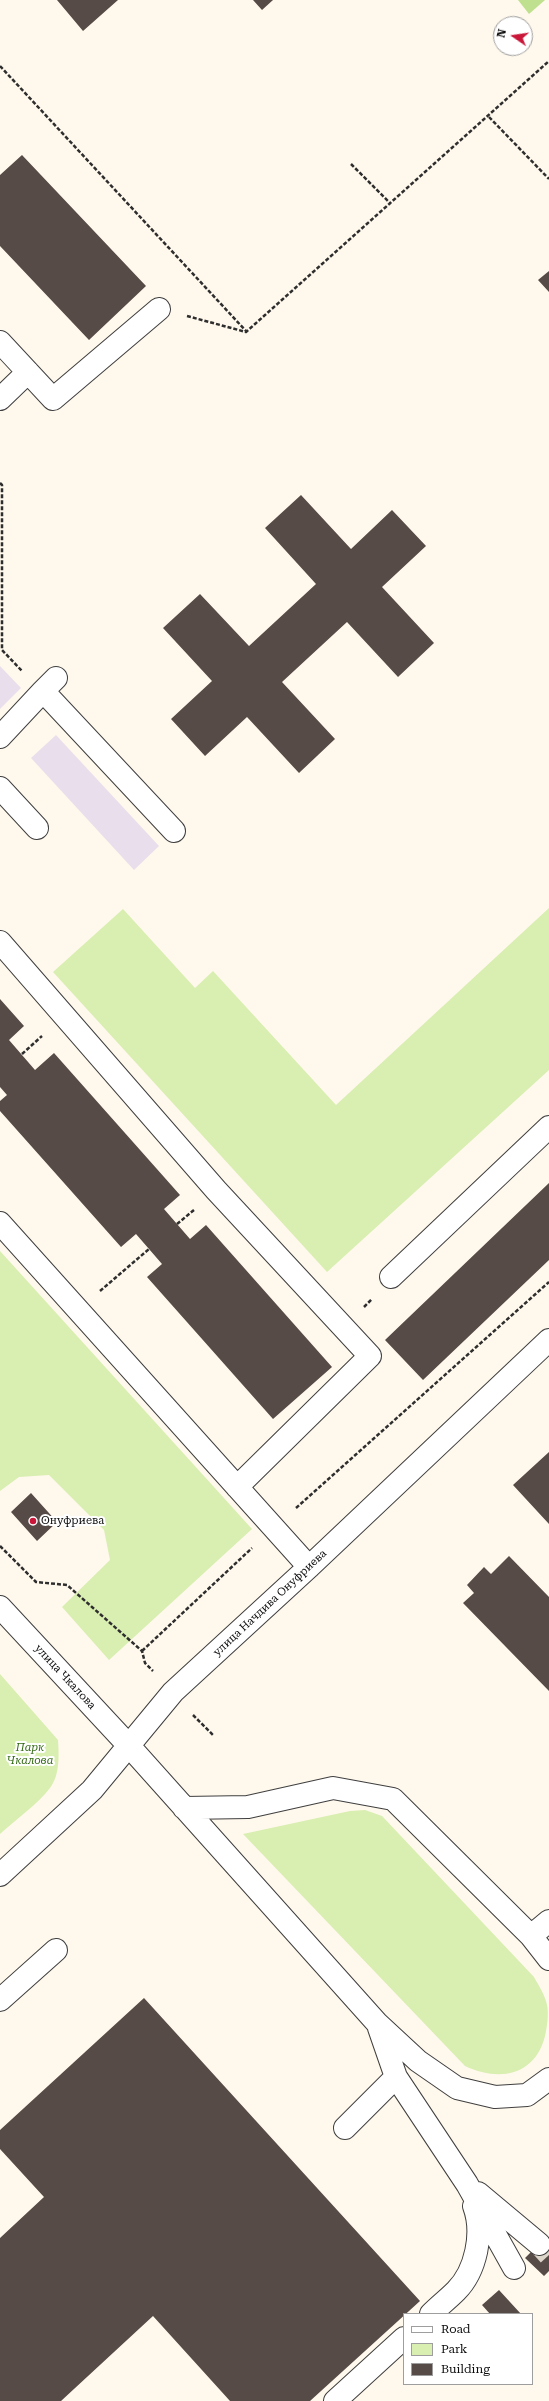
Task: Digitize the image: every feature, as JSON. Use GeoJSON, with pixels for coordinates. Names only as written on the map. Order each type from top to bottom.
{"type":"FeatureCollection","features":[{"type":"Feature","properties":{"kind":"street"},"geometry":{"type":"LineString","coordinates":[[0,342],[53,399],[160,309]]}},
{"type":"Feature","properties":{"kind":"street"},"geometry":{"type":"LineString","coordinates":[[0,399],[28,372]]}},
{"type":"Feature","properties":{"kind":"street"},"geometry":{"type":"LineString","coordinates":[[0,737],[49,684],[174,832]]}},
{"type":"Feature","properties":{"kind":"street"},"geometry":{"type":"LineString","coordinates":[[0,788],[37,828]]}},
{"type":"Feature","properties":{"kind":"street"},"geometry":{"type":"LineString","coordinates":[[0,942],[216,1190],[370,1356],[236,1488]]}},
{"type":"Feature","properties":{"kind":"street"},"geometry":{"type":"LineString","coordinates":[[391,1277],[549,1127]]}},
{"type":"Feature","properties":{"kind":"street"},"geometry":{"type":"LineString","coordinates":[[0,1223],[236,1488],[309,1567]]}},
{"type":"Feature","properties":{"kind":"street","name":"улица Начдива Онуфриева"},"geometry":{"type":"LineString","coordinates":[[0,1875],[92,1790],[130,1747],[173,1692],[309,1567],[549,1340]]}},
{"type":"Feature","properties":{"kind":"street","name":"улица Чкалова"},"geometry":{"type":"LineString","coordinates":[[0,1607],[130,1747],[377,2023],[418,2061],[457,2088],[495,2097],[527,2095],[549,2079]]}},
{"type":"Feature","properties":{"kind":"street"},"geometry":{"type":"LineString","coordinates":[[184,1808],[248,1807],[333,1788],[393,1799],[531,1936],[549,1959]]}},
{"type":"Feature","properties":{"kind":"street"},"geometry":{"type":"LineString","coordinates":[[531,1936],[549,1921]]}},
{"type":"Feature","properties":{"kind":"street"},"geometry":{"type":"LineString","coordinates":[[0,2000],[56,1950]]}},
{"type":"Feature","properties":{"kind":"street"},"geometry":{"type":"LineString","coordinates":[[377,2023],[396,2077],[467,2184],[514,2268]]}},
{"type":"Feature","properties":{"kind":"street"},"geometry":{"type":"LineString","coordinates":[[344,2128],[396,2077]]}},
{"type":"Feature","properties":{"kind":"street"},"geometry":{"type":"LineString","coordinates":[[467,2184],[539,2244]]}},
{"type":"Feature","properties":{"kind":"street"},"geometry":{"type":"LineString","coordinates":[[432,2313],[457,2290],[468,2273],[476,2252],[479,2232],[477,2214],[467,2184]]}},
{"type":"Feature","properties":{"kind":"street"},"geometry":{"type":"LineString","coordinates":[[335,2401],[403,2339]]}},
{"type":"Feature","properties":{"kind":"path"},"geometry":{"type":"LineString","coordinates":[[246,332],[489,117],[549,61]]}},
{"type":"Feature","properties":{"kind":"path"},"geometry":{"type":"LineString","coordinates":[[0,66],[246,332]]}},
{"type":"Feature","properties":{"kind":"path"},"geometry":{"type":"LineString","coordinates":[[489,117],[549,179]]}},
{"type":"Feature","properties":{"kind":"path"},"geometry":{"type":"LineString","coordinates":[[351,164],[391,204]]}},
{"type":"Feature","properties":{"kind":"path"},"geometry":{"type":"LineString","coordinates":[[160,309],[246,332]]}},
{"type":"Feature","properties":{"kind":"path"},"geometry":{"type":"LineString","coordinates":[[0,483],[2,486],[2,650],[49,684]]}},
{"type":"Feature","properties":{"kind":"path"},"geometry":{"type":"LineString","coordinates":[[78,1310],[149,1249]]}},
{"type":"Feature","properties":{"kind":"path"},"geometry":{"type":"LineString","coordinates":[[344,1329],[391,1277]]}},
{"type":"Feature","properties":{"kind":"path"},"geometry":{"type":"LineString","coordinates":[[142,1650],[273,1529],[549,1282]]}},
{"type":"Feature","properties":{"kind":"path"},"geometry":{"type":"LineString","coordinates":[[0,1546],[36,1582],[67,1585],[142,1650],[146,1663]]}},
{"type":"Feature","properties":{"kind":"shaded area"},"geometry":{"type":"Polygon","coordinates":[[[0,666],[21,688],[0,709],[0,666]]]}},
{"type":"Feature","properties":{"kind":"shaded area"},"geometry":{"type":"Polygon","coordinates":[[[56,735],[159,846],[134,870],[31,758],[56,735]]]}},
{"type":"Feature","properties":{"kind":"green space"},"geometry":{"type":"Polygon","coordinates":[[[518,0],[545,0],[529,14],[518,0]]]}},
{"type":"Feature","properties":{"kind":"green space"},"geometry":{"type":"Polygon","coordinates":[[[549,908],[549,1070],[327,1272],[53,972],[123,909],[195,988],[213,971],[336,1105],[549,908]]]}},
{"type":"Feature","properties":{"kind":"green space"},"geometry":{"type":"Polygon","coordinates":[[[0,1251],[252,1529],[109,1660],[62,1607],[110,1560],[104,1530],[49,1475],[19,1477],[0,1491],[0,1251]]]}},
{"type":"Feature","properties":{"kind":"green space","name":"Парк Чкалова"},"geometry":{"type":"Polygon","coordinates":[[[0,1674],[58,1740],[59,1752],[56,1777],[50,1788],[33,1806],[0,1834],[0,1674]]]}},
{"type":"Feature","properties":{"kind":"green space"},"geometry":{"type":"Polygon","coordinates":[[[365,1810],[382,1816],[534,1977],[546,2001],[548,2020],[545,2036],[540,2049],[533,2060],[524,2067],[514,2072],[490,2074],[465,2066],[243,1834],[350,1811],[365,1810]]]}},
{"type":"Feature","properties":{"kind":"building"},"geometry":{"type":"Polygon","coordinates":[[[57,0],[118,0],[83,31],[57,0]]]}},
{"type":"Feature","properties":{"kind":"building"},"geometry":{"type":"Polygon","coordinates":[[[253,0],[273,0],[262,10],[253,0]]]}},
{"type":"Feature","properties":{"kind":"building"},"geometry":{"type":"Polygon","coordinates":[[[22,155],[146,286],[89,340],[0,246],[0,175],[22,155]]]}},
{"type":"Feature","properties":{"kind":"building"},"geometry":{"type":"Polygon","coordinates":[[[549,271],[549,292],[538,280],[549,271]]]}},
{"type":"Feature","properties":{"kind":"building"},"geometry":{"type":"Polygon","coordinates":[[[301,495],[351,549],[392,510],[426,546],[382,587],[434,643],[398,677],[347,622],[282,682],[335,739],[299,773],[247,717],[205,756],[171,719],[212,681],[163,628],[200,594],[249,646],[316,584],[265,528],[301,495]]]}},
{"type":"Feature","properties":{"kind":"building"},"geometry":{"type":"Polygon","coordinates":[[[0,999],[24,1026],[9,1040],[35,1070],[54,1053],[180,1195],[164,1209],[190,1239],[206,1225],[332,1367],[273,1419],[147,1277],[162,1264],[136,1234],[121,1247],[0,1111],[0,1101],[7,1095],[0,1087],[0,999]]]}},
{"type":"Feature","properties":{"kind":"building"},"geometry":{"type":"Polygon","coordinates":[[[549,1183],[549,1260],[423,1380],[385,1340],[549,1183]]]}},
{"type":"Feature","properties":{"kind":"building"},"geometry":{"type":"Polygon","coordinates":[[[549,1452],[549,1524],[513,1485],[549,1452]]]}},
{"type":"Feature","properties":{"kind":"building"},"geometry":{"type":"Polygon","coordinates":[[[31,1493],[57,1522],[37,1541],[11,1512],[31,1493]]]}},
{"type":"Feature","properties":{"kind":"building"},"geometry":{"type":"Polygon","coordinates":[[[509,1556],[549,1597],[549,1691],[463,1603],[474,1593],[467,1585],[484,1567],[491,1574],[509,1556]]]}},
{"type":"Feature","properties":{"kind":"building"},"geometry":{"type":"Polygon","coordinates":[[[144,1998],[420,2301],[407,2313],[403,2313],[403,2316],[310,2401],[230,2401],[153,2316],[61,2401],[0,2401],[0,2238],[44,2197],[0,2149],[0,2130],[144,1998]]]}},
{"type":"Feature","properties":{"kind":"building"},"geometry":{"type":"Polygon","coordinates":[[[539,2244],[549,2245],[549,2271],[544,2276],[525,2258],[539,2244]]]}},
{"type":"Feature","properties":{"kind":"building"},"geometry":{"type":"Polygon","coordinates":[[[499,2290],[520,2313],[489,2313],[482,2305],[499,2290]]]}},
{"type":"Feature","properties":{"kind":"tunnel"},"geometry":{"type":"LineString","coordinates":[[539,2244],[549,2255]]}},
{"type":"Feature","properties":{"kind":"place","name":"Онуфриева"},"geometry":{"type":"Point","coordinates":[33,1521]}}]}
